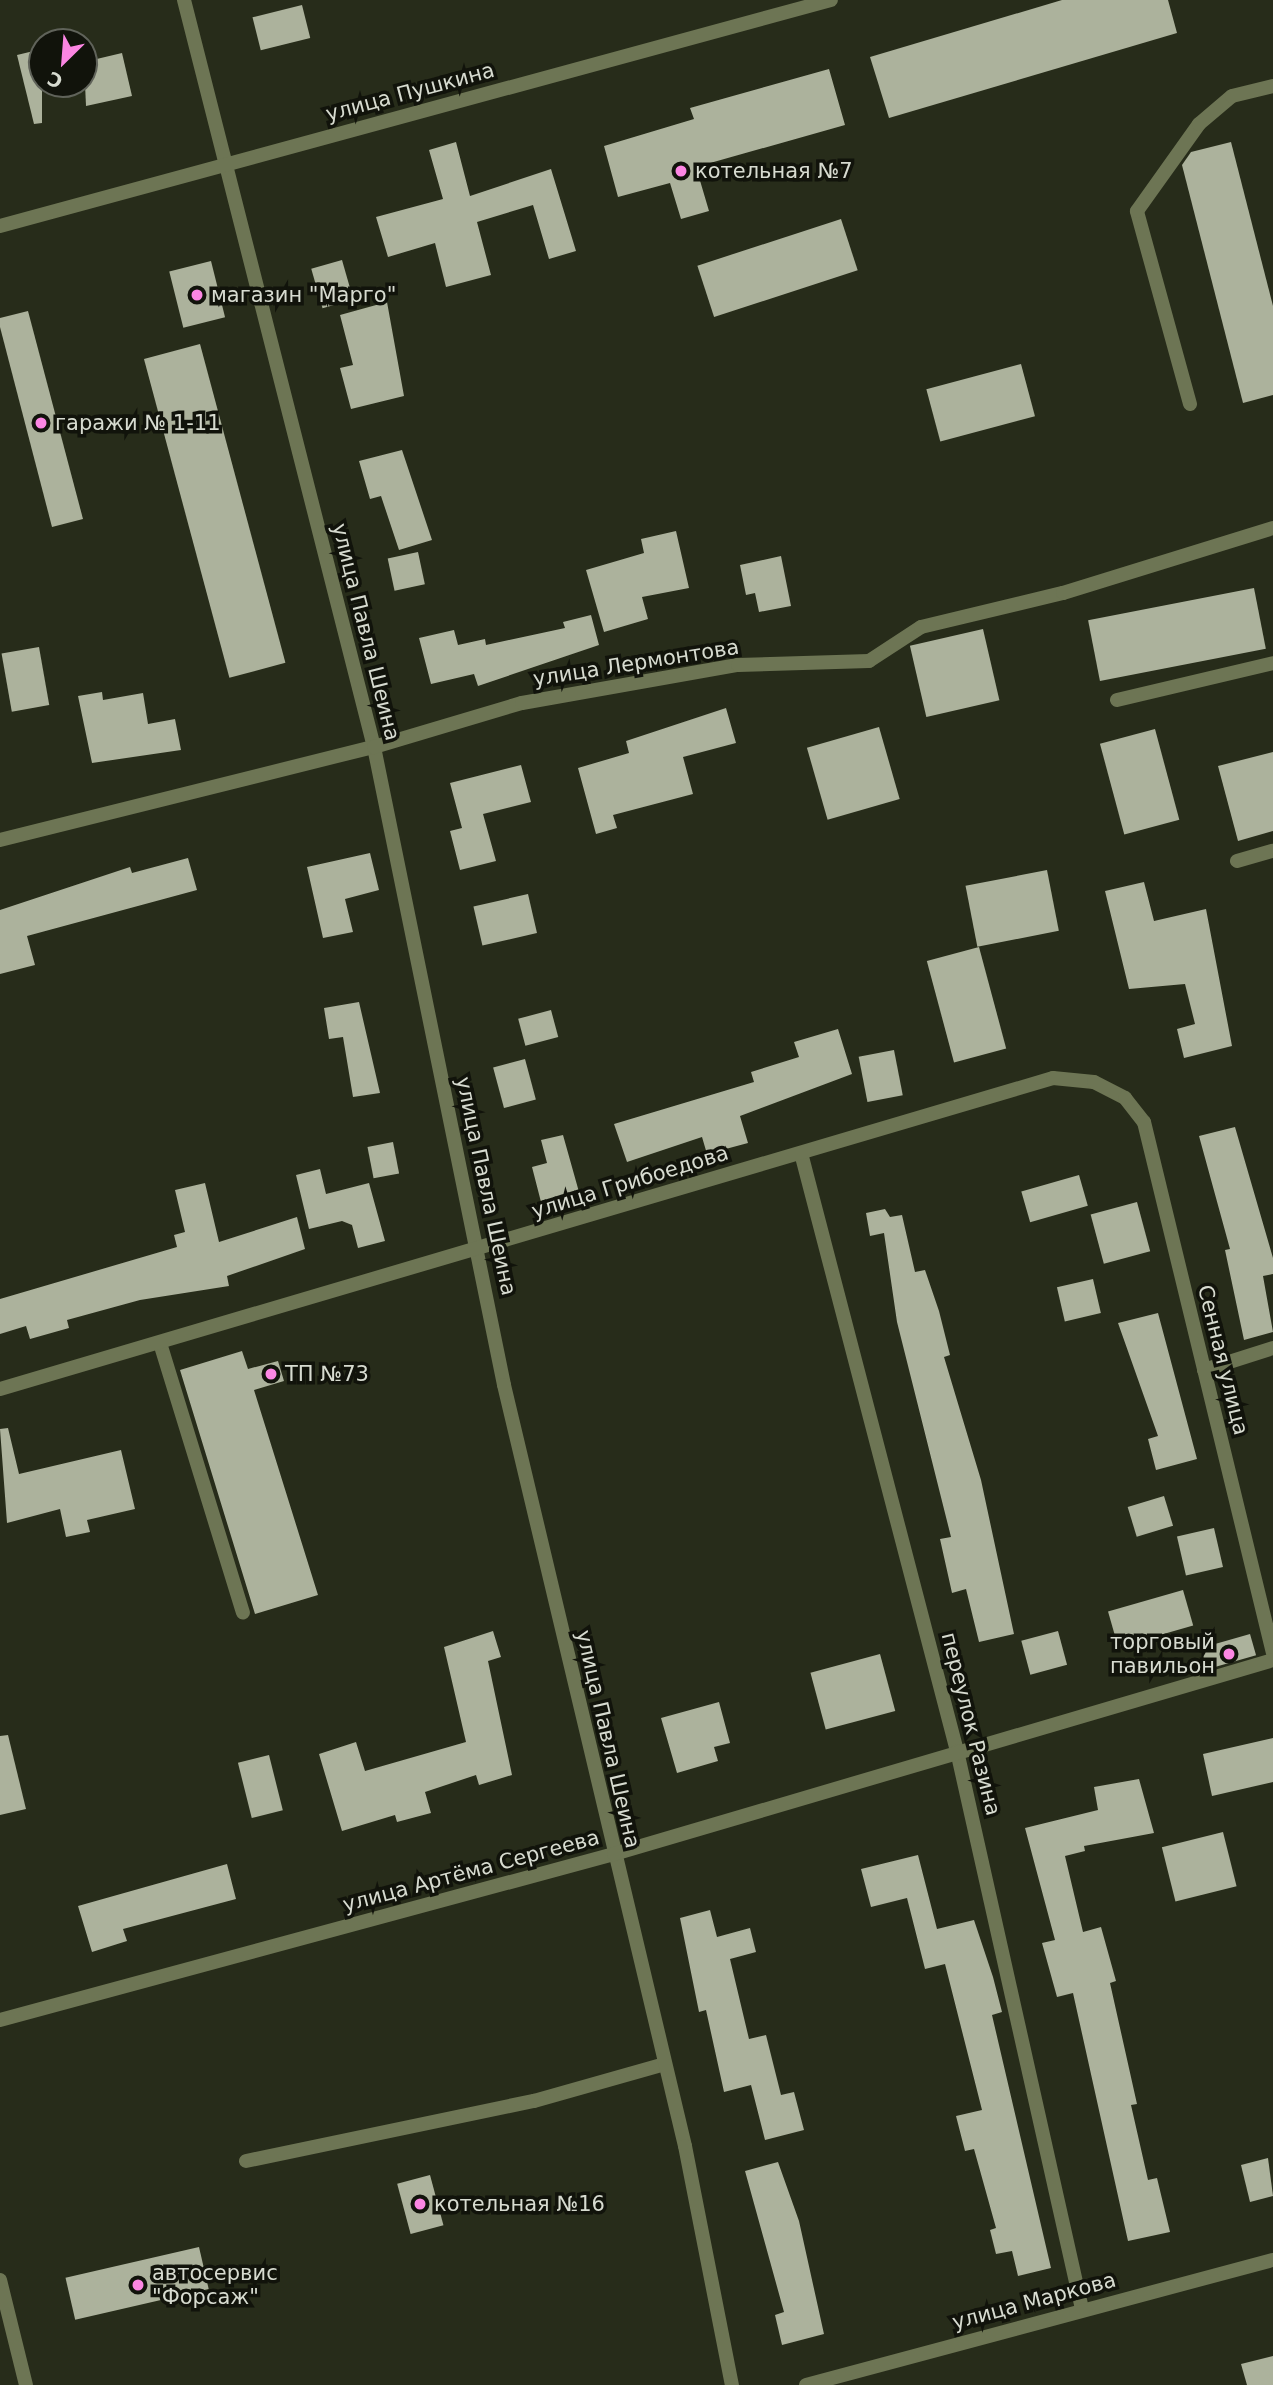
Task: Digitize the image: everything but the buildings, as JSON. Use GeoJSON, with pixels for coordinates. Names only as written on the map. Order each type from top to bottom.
{"type":"FeatureCollection","features":[{"type":"Feature","properties":{"kind":"street","name":"улица Павла Шеина"},"geometry":{"type":"LineString","coordinates":[[184,0],[374,747],[413,959],[481,1249],[505,1385],[665,2064],[732,2385]]}},
{"type":"Feature","properties":{"kind":"street","name":"улица Пушкина"},"geometry":{"type":"LineString","coordinates":[[0,226],[831,0]]}},
{"type":"Feature","properties":{"kind":"street"},"geometry":{"type":"LineString","coordinates":[[1190,404],[1137,211],[1199,124],[1232,96],[1273,86]]}},
{"type":"Feature","properties":{"kind":"street","name":"улица Лермонтова"},"geometry":{"type":"LineString","coordinates":[[0,840],[374,747],[522,703],[737,665],[869,661],[921,627],[1063,593],[1273,528]]}},
{"type":"Feature","properties":{"kind":"street"},"geometry":{"type":"LineString","coordinates":[[1116,700],[1273,663]]}},
{"type":"Feature","properties":{"kind":"street"},"geometry":{"type":"LineString","coordinates":[[1237,861],[1273,851]]}},
{"type":"Feature","properties":{"kind":"street","name":"улица Грибоедова"},"geometry":{"type":"LineString","coordinates":[[0,1390],[1053,1078],[1111,1088]]}},
{"type":"Feature","properties":{"kind":"street","name":"Сенная улица"},"geometry":{"type":"LineString","coordinates":[[1111,1088],[1144,1122],[1273,1653]]}},
{"type":"Feature","properties":{"kind":"street","name":"переулок Разина"},"geometry":{"type":"LineString","coordinates":[[801,1153],[957,1751],[1082,2309]]}},
{"type":"Feature","properties":{"kind":"street"},"geometry":{"type":"LineString","coordinates":[[160,1343],[243,1613]]}},
{"type":"Feature","properties":{"kind":"street"},"geometry":{"type":"LineString","coordinates":[[1204,1370],[1273,1348]]}},
{"type":"Feature","properties":{"kind":"street","name":"улица Артёма Сергеева"},"geometry":{"type":"LineString","coordinates":[[0,2020],[614,1854],[1273,1660]]}},
{"type":"Feature","properties":{"kind":"street"},"geometry":{"type":"LineString","coordinates":[[246,2161],[534,2101],[665,2064]]}},
{"type":"Feature","properties":{"kind":"street","name":"улица Маркова"},"geometry":{"type":"LineString","coordinates":[[806,2385],[1273,2260]]}},
{"type":"Feature","properties":{"kind":"street"},"geometry":{"type":"LineString","coordinates":[[0,2280],[26,2385]]}},
{"type":"Feature","properties":{"kind":"place","name":"котельная №7"},"geometry":{"type":"Point","coordinates":[681,171]}},
{"type":"Feature","properties":{"kind":"place","name":"магазин \"Марго\""},"geometry":{"type":"Point","coordinates":[197,295]}},
{"type":"Feature","properties":{"kind":"place","name":"гаражи № 1-11"},"geometry":{"type":"Point","coordinates":[41,423]}},
{"type":"Feature","properties":{"kind":"place","name":"ТП №73"},"geometry":{"type":"Point","coordinates":[271,1374]}},
{"type":"Feature","properties":{"kind":"place","name":"торговый павильон"},"geometry":{"type":"Point","coordinates":[1229,1654]}},
{"type":"Feature","properties":{"kind":"place","name":"котельная №16"},"geometry":{"type":"Point","coordinates":[420,2204]}},
{"type":"Feature","properties":{"kind":"place","name":"автосервис \"Форсаж\""},"geometry":{"type":"Point","coordinates":[138,2285]}}]}
